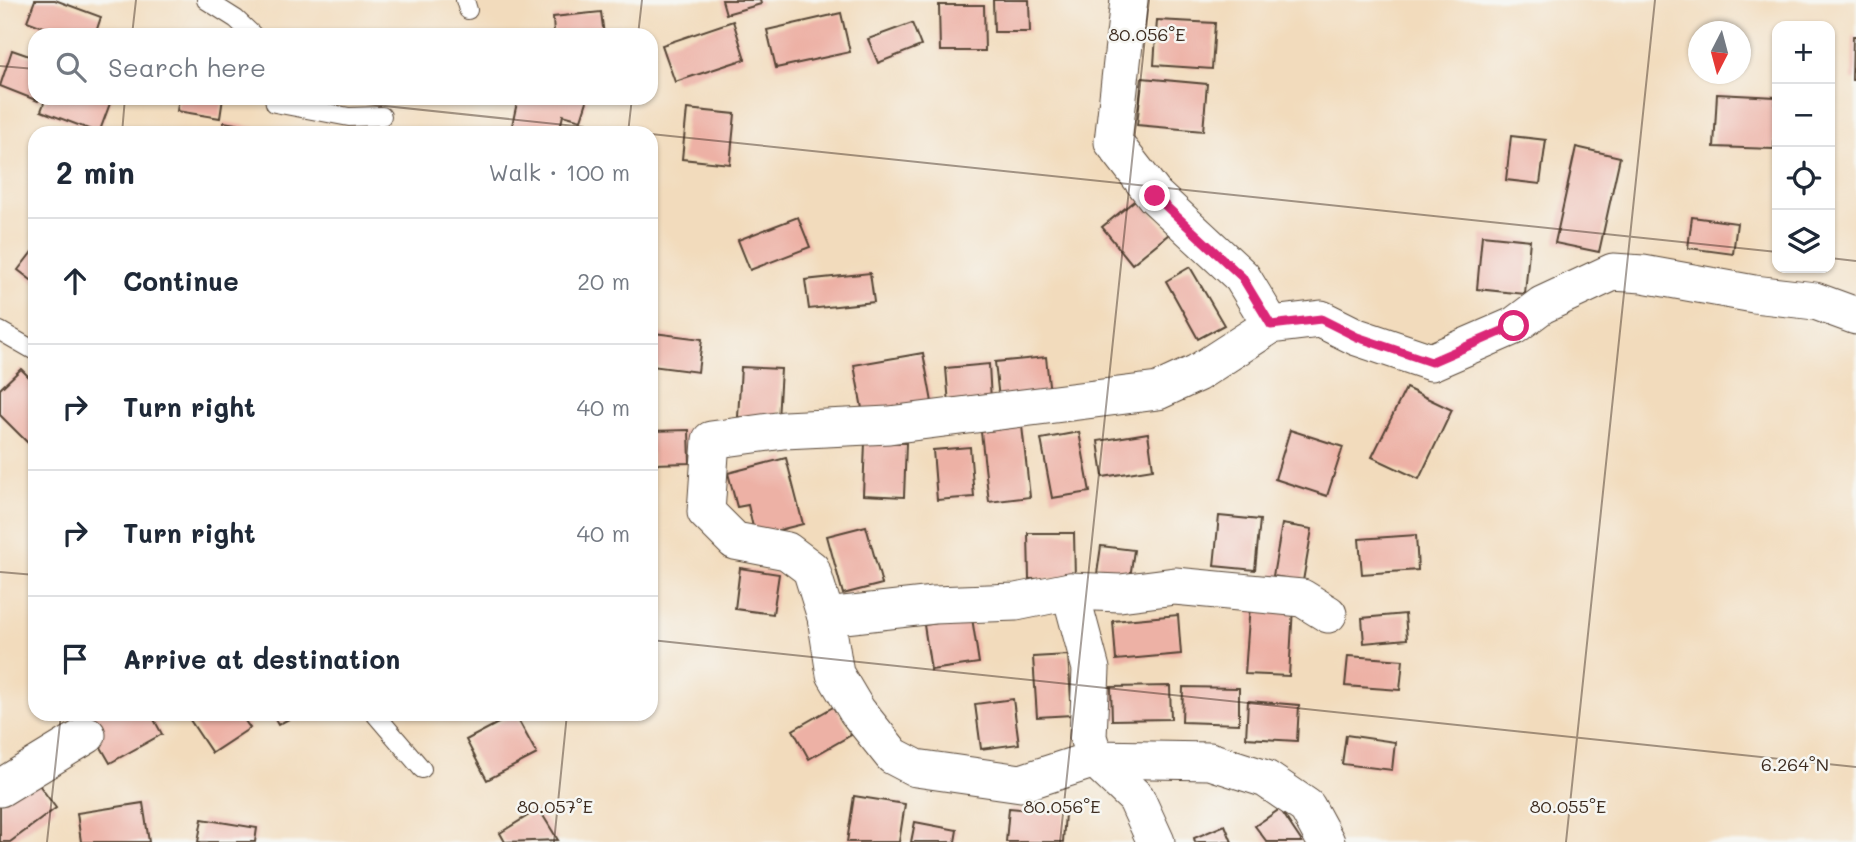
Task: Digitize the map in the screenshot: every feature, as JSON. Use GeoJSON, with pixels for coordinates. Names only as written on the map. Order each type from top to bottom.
{"type":"FeatureCollection","features":[{"type":"Feature","properties":{"kind":"street"},"geometry":{"type":"LineString","coordinates":[[1129,0],[1113,142],[1155,196],[1242,277],[1271,325]]}},
{"type":"Feature","properties":{"kind":"street"},"geometry":{"type":"LineString","coordinates":[[1326,842],[1307,807],[1266,779],[1210,761],[1095,759],[1021,783],[916,768],[893,756],[857,711],[835,674],[826,617],[811,569],[787,551],[735,541],[706,512],[711,440],[784,430],[889,425],[1158,391],[1197,373],[1271,325],[1321,319],[1357,337],[1431,362],[1514,326],[1542,304],[1613,272],[1643,274],[1754,294],[1815,301],[1856,316]]}},
{"type":"Feature","properties":{"kind":"street"},"geometry":{"type":"LineString","coordinates":[[826,617],[934,605],[1016,601],[1070,591],[1120,593],[1175,586],[1302,598],[1328,614]]}},
{"type":"Feature","properties":{"kind":"street"},"geometry":{"type":"LineString","coordinates":[[1070,591],[1091,669],[1088,737],[1095,759],[1136,798],[1156,842]]}},
{"type":"Feature","properties":{"kind":"street"},"geometry":{"type":"LineString","coordinates":[[0,788],[87,735]]}},
{"type":"Feature","properties":{"kind":"lane"},"geometry":{"type":"LineString","coordinates":[[206,0],[246,28]]}},
{"type":"Feature","properties":{"kind":"lane"},"geometry":{"type":"LineString","coordinates":[[286,105],[349,117],[382,116]]}},
{"type":"Feature","properties":{"kind":"lane"},"geometry":{"type":"LineString","coordinates":[[0,331],[28,347]]}},
{"type":"Feature","properties":{"kind":"lane"},"geometry":{"type":"LineString","coordinates":[[381,721],[422,769]]}},
{"type":"Feature","properties":{"kind":"building"},"geometry":{"type":"Polygon","coordinates":[[[35,0],[55,0],[101,17],[97,28],[46,28],[27,21],[35,0]]]}},
{"type":"Feature","properties":{"kind":"building"},"geometry":{"type":"Polygon","coordinates":[[[722,0],[760,0],[761,4],[726,14],[722,0]]]}},
{"type":"Feature","properties":{"kind":"building"},"geometry":{"type":"Polygon","coordinates":[[[993,0],[1029,0],[1030,32],[994,32],[993,0]]]}},
{"type":"Feature","properties":{"kind":"building"},"geometry":{"type":"Polygon","coordinates":[[[939,5],[984,5],[985,51],[940,51],[939,5]]]}},
{"type":"Feature","properties":{"kind":"building"},"geometry":{"type":"Polygon","coordinates":[[[601,12],[603,28],[554,28],[553,17],[601,12]]]}},
{"type":"Feature","properties":{"kind":"building"},"geometry":{"type":"Polygon","coordinates":[[[841,13],[850,52],[776,68],[767,30],[841,13]]]}},
{"type":"Feature","properties":{"kind":"building"},"geometry":{"type":"Polygon","coordinates":[[[1157,20],[1215,23],[1212,69],[1154,65],[1157,20]]]}},
{"type":"Feature","properties":{"kind":"building"},"geometry":{"type":"Polygon","coordinates":[[[733,21],[745,59],[675,82],[662,45],[733,21]]]}},
{"type":"Feature","properties":{"kind":"building"},"geometry":{"type":"Polygon","coordinates":[[[912,23],[921,46],[878,63],[868,39],[912,23]]]}},
{"type":"Feature","properties":{"kind":"building"},"geometry":{"type":"Polygon","coordinates":[[[1853,36],[1856,36],[1856,80],[1852,80],[1853,36]]]}},
{"type":"Feature","properties":{"kind":"building"},"geometry":{"type":"Polygon","coordinates":[[[12,50],[28,56],[28,97],[0,86],[12,50]]]}},
{"type":"Feature","properties":{"kind":"building"},"geometry":{"type":"Polygon","coordinates":[[[1142,78],[1207,84],[1203,131],[1137,125],[1142,78]]]}},
{"type":"Feature","properties":{"kind":"building"},"geometry":{"type":"Polygon","coordinates":[[[1717,94],[1772,97],[1772,149],[1714,147],[1717,94]]]}},
{"type":"Feature","properties":{"kind":"building"},"geometry":{"type":"Polygon","coordinates":[[[43,105],[109,105],[102,126],[81,126],[41,111],[43,105]]]}},
{"type":"Feature","properties":{"kind":"building"},"geometry":{"type":"Polygon","coordinates":[[[178,105],[222,105],[220,118],[177,111],[178,105]]]}},
{"type":"Feature","properties":{"kind":"building"},"geometry":{"type":"Polygon","coordinates":[[[516,105],[586,105],[581,120],[563,115],[561,126],[512,126],[516,105]]]}},
{"type":"Feature","properties":{"kind":"building"},"geometry":{"type":"Polygon","coordinates":[[[687,109],[735,114],[730,164],[682,159],[687,109]]]}},
{"type":"Feature","properties":{"kind":"building"},"geometry":{"type":"Polygon","coordinates":[[[224,122],[247,126],[223,126],[224,122]]]}},
{"type":"Feature","properties":{"kind":"building"},"geometry":{"type":"Polygon","coordinates":[[[1511,136],[1546,140],[1540,184],[1506,180],[1511,136]]]}},
{"type":"Feature","properties":{"kind":"building"},"geometry":{"type":"Polygon","coordinates":[[[1576,147],[1620,157],[1599,252],[1555,243],[1576,147]]]}},
{"type":"Feature","properties":{"kind":"building"},"geometry":{"type":"Polygon","coordinates":[[[1139,197],[1169,234],[1132,264],[1102,227],[1139,197]]]}},
{"type":"Feature","properties":{"kind":"building"},"geometry":{"type":"Polygon","coordinates":[[[798,217],[810,247],[750,270],[738,240],[798,217]]]}},
{"type":"Feature","properties":{"kind":"building"},"geometry":{"type":"Polygon","coordinates":[[[1692,217],[1737,223],[1733,254],[1688,248],[1692,217]]]}},
{"type":"Feature","properties":{"kind":"building"},"geometry":{"type":"Polygon","coordinates":[[[1482,235],[1530,240],[1525,294],[1477,289],[1482,235]]]}},
{"type":"Feature","properties":{"kind":"building"},"geometry":{"type":"Polygon","coordinates":[[[28,257],[28,278],[18,270],[28,257]]]}},
{"type":"Feature","properties":{"kind":"building"},"geometry":{"type":"Polygon","coordinates":[[[1190,267],[1224,325],[1198,339],[1166,281],[1190,267]]]}},
{"type":"Feature","properties":{"kind":"building"},"geometry":{"type":"Polygon","coordinates":[[[870,273],[874,302],[809,309],[805,280],[870,273]]]}},
{"type":"Feature","properties":{"kind":"building"},"geometry":{"type":"Polygon","coordinates":[[[658,334],[702,339],[698,372],[658,367],[658,334]]]}},
{"type":"Feature","properties":{"kind":"building"},"geometry":{"type":"Polygon","coordinates":[[[923,353],[932,402],[863,414],[854,365],[923,353]]]}},
{"type":"Feature","properties":{"kind":"building"},"geometry":{"type":"Polygon","coordinates":[[[1046,357],[1050,394],[999,399],[995,362],[1046,357]]]}},
{"type":"Feature","properties":{"kind":"building"},"geometry":{"type":"Polygon","coordinates":[[[989,364],[991,401],[949,404],[946,368],[989,364]]]}},
{"type":"Feature","properties":{"kind":"building"},"geometry":{"type":"Polygon","coordinates":[[[741,367],[781,369],[778,420],[738,417],[741,367]]]}},
{"type":"Feature","properties":{"kind":"building"},"geometry":{"type":"Polygon","coordinates":[[[21,369],[28,376],[28,443],[0,415],[0,389],[21,369]]]}},
{"type":"Feature","properties":{"kind":"building"},"geometry":{"type":"Polygon","coordinates":[[[1406,388],[1452,410],[1419,479],[1372,457],[1406,388]]]}},
{"type":"Feature","properties":{"kind":"building"},"geometry":{"type":"Polygon","coordinates":[[[1022,426],[1030,497],[989,502],[981,432],[1022,426]]]}},
{"type":"Feature","properties":{"kind":"building"},"geometry":{"type":"Polygon","coordinates":[[[689,430],[690,463],[658,464],[658,431],[689,430]]]}},
{"type":"Feature","properties":{"kind":"building"},"geometry":{"type":"Polygon","coordinates":[[[1290,430],[1343,447],[1327,496],[1275,479],[1290,430]]]}},
{"type":"Feature","properties":{"kind":"building"},"geometry":{"type":"Polygon","coordinates":[[[1079,432],[1090,492],[1052,498],[1041,439],[1079,432]]]}},
{"type":"Feature","properties":{"kind":"building"},"geometry":{"type":"Polygon","coordinates":[[[1148,433],[1153,469],[1103,477],[1098,441],[1148,433]]]}},
{"type":"Feature","properties":{"kind":"building"},"geometry":{"type":"Polygon","coordinates":[[[865,442],[906,443],[904,497],[863,495],[865,442]]]}},
{"type":"Feature","properties":{"kind":"building"},"geometry":{"type":"Polygon","coordinates":[[[970,447],[974,497],[937,500],[933,450],[970,447]]]}},
{"type":"Feature","properties":{"kind":"building"},"geometry":{"type":"Polygon","coordinates":[[[786,458],[803,524],[755,536],[748,505],[737,507],[728,473],[786,458]]]}},
{"type":"Feature","properties":{"kind":"building"},"geometry":{"type":"Polygon","coordinates":[[[1219,516],[1260,520],[1255,570],[1214,566],[1219,516]]]}},
{"type":"Feature","properties":{"kind":"building"},"geometry":{"type":"Polygon","coordinates":[[[1282,524],[1312,529],[1303,581],[1273,576],[1282,524]]]}},
{"type":"Feature","properties":{"kind":"building"},"geometry":{"type":"Polygon","coordinates":[[[866,526],[882,584],[843,594],[827,536],[866,526]]]}},
{"type":"Feature","properties":{"kind":"building"},"geometry":{"type":"Polygon","coordinates":[[[1028,533],[1074,533],[1075,578],[1029,579],[1028,533]]]}},
{"type":"Feature","properties":{"kind":"building"},"geometry":{"type":"Polygon","coordinates":[[[1416,535],[1418,570],[1362,574],[1359,539],[1416,535]]]}},
{"type":"Feature","properties":{"kind":"building"},"geometry":{"type":"Polygon","coordinates":[[[1101,546],[1134,550],[1130,578],[1097,574],[1101,546]]]}},
{"type":"Feature","properties":{"kind":"building"},"geometry":{"type":"Polygon","coordinates":[[[740,568],[779,574],[773,614],[735,609],[740,568]]]}},
{"type":"Feature","properties":{"kind":"building"},"geometry":{"type":"Polygon","coordinates":[[[1250,604],[1293,607],[1289,676],[1245,674],[1250,604]]]}},
{"type":"Feature","properties":{"kind":"building"},"geometry":{"type":"Polygon","coordinates":[[[1405,614],[1407,639],[1364,643],[1362,618],[1405,614]]]}},
{"type":"Feature","properties":{"kind":"building"},"geometry":{"type":"Polygon","coordinates":[[[1178,615],[1181,654],[1116,660],[1113,621],[1178,615]]]}},
{"type":"Feature","properties":{"kind":"building"},"geometry":{"type":"Polygon","coordinates":[[[972,618],[979,663],[931,670],[924,625],[972,618]]]}},
{"type":"Feature","properties":{"kind":"building"},"geometry":{"type":"Polygon","coordinates":[[[1068,655],[1072,715],[1037,717],[1033,657],[1068,655]]]}},
{"type":"Feature","properties":{"kind":"building"},"geometry":{"type":"Polygon","coordinates":[[[1348,656],[1403,660],[1400,690],[1345,686],[1348,656]]]}},
{"type":"Feature","properties":{"kind":"building"},"geometry":{"type":"Polygon","coordinates":[[[1170,686],[1171,719],[1112,720],[1111,687],[1170,686]]]}},
{"type":"Feature","properties":{"kind":"building"},"geometry":{"type":"Polygon","coordinates":[[[1183,687],[1239,688],[1239,724],[1182,722],[1183,687]]]}},
{"type":"Feature","properties":{"kind":"building"},"geometry":{"type":"Polygon","coordinates":[[[1013,699],[1019,744],[981,749],[975,704],[1013,699]]]}},
{"type":"Feature","properties":{"kind":"building"},"geometry":{"type":"Polygon","coordinates":[[[1248,701],[1299,705],[1297,741],[1246,738],[1248,701]]]}},
{"type":"Feature","properties":{"kind":"building"},"geometry":{"type":"Polygon","coordinates":[[[835,706],[851,735],[809,759],[793,730],[835,706]]]}},
{"type":"Feature","properties":{"kind":"building"},"geometry":{"type":"Polygon","coordinates":[[[86,721],[155,721],[162,734],[110,763],[86,721]]]}},
{"type":"Feature","properties":{"kind":"building"},"geometry":{"type":"Polygon","coordinates":[[[191,721],[245,721],[250,728],[212,753],[191,721]]]}},
{"type":"Feature","properties":{"kind":"building"},"geometry":{"type":"Polygon","coordinates":[[[502,721],[519,721],[537,754],[487,780],[466,740],[502,721]]]}},
{"type":"Feature","properties":{"kind":"building"},"geometry":{"type":"Polygon","coordinates":[[[1346,735],[1395,742],[1392,770],[1342,764],[1346,735]]]}},
{"type":"Feature","properties":{"kind":"building"},"geometry":{"type":"Polygon","coordinates":[[[34,778],[56,808],[10,842],[0,842],[0,803],[34,778]]]}},
{"type":"Feature","properties":{"kind":"building"},"geometry":{"type":"Polygon","coordinates":[[[854,796],[905,804],[899,842],[847,842],[854,796]]]}},
{"type":"Feature","properties":{"kind":"building"},"geometry":{"type":"Polygon","coordinates":[[[143,803],[149,842],[81,842],[77,813],[143,803]]]}},
{"type":"Feature","properties":{"kind":"building"},"geometry":{"type":"Polygon","coordinates":[[[1009,808],[1065,813],[1063,842],[1006,842],[1009,808]]]}},
{"type":"Feature","properties":{"kind":"building"},"geometry":{"type":"Polygon","coordinates":[[[539,809],[558,840],[505,842],[500,833],[539,809]]]}},
{"type":"Feature","properties":{"kind":"building"},"geometry":{"type":"Polygon","coordinates":[[[1280,809],[1302,842],[1267,842],[1255,826],[1280,809]]]}},
{"type":"Feature","properties":{"kind":"building"},"geometry":{"type":"Polygon","coordinates":[[[202,819],[257,828],[255,842],[198,842],[202,819]]]}},
{"type":"Feature","properties":{"kind":"building"},"geometry":{"type":"Polygon","coordinates":[[[915,822],[957,830],[955,842],[911,842],[915,822]]]}},
{"type":"Feature","properties":{"kind":"building"},"geometry":{"type":"Polygon","coordinates":[[[1225,825],[1232,842],[1195,842],[1194,838],[1225,825]]]}},
{"type":"Feature","properties":{"kind":"route"},"geometry":{"type":"LineString","coordinates":[[1155,196],[1242,277],[1271,325],[1321,319],[1357,337],[1431,362],[1514,326]]}}]}
